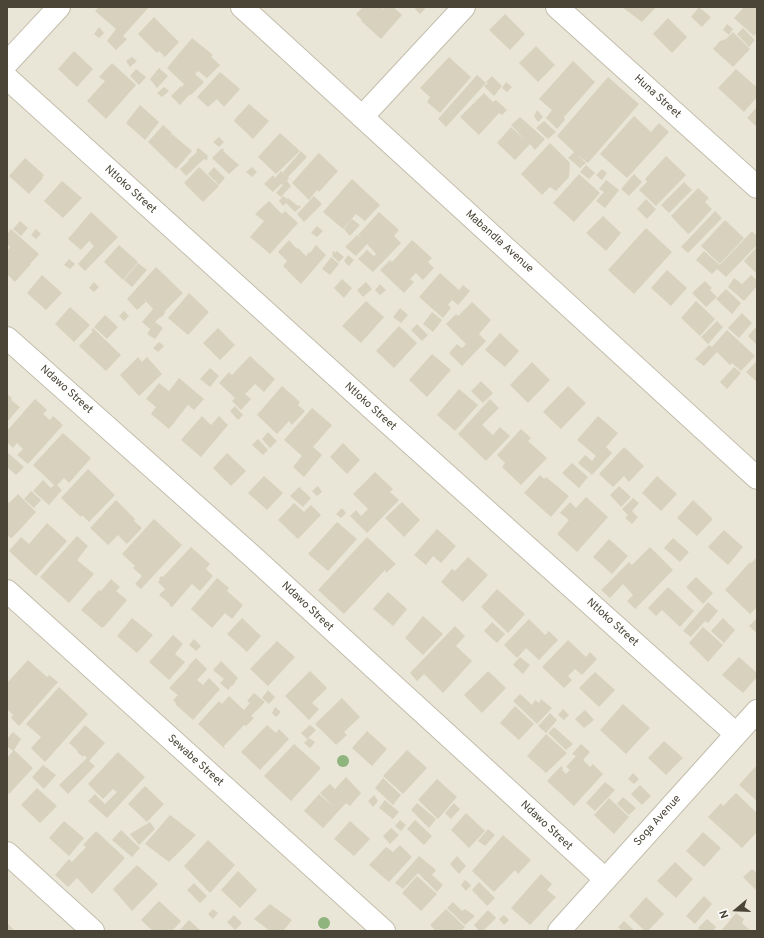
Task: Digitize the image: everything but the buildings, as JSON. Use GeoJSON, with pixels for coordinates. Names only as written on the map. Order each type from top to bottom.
{"type":"FeatureCollection","features":[{"type":"Feature","properties":{"kind":"street"},"geometry":{"type":"LineString","coordinates":[[7,63],[59,7]]}},
{"type":"Feature","properties":{"kind":"street","name":"Mabandla Avenue"},"geometry":{"type":"LineString","coordinates":[[242,7],[757,478]]}},
{"type":"Feature","properties":{"kind":"street"},"geometry":{"type":"LineString","coordinates":[[362,117],[464,7]]}},
{"type":"Feature","properties":{"kind":"street","name":"Huna Street"},"geometry":{"type":"LineString","coordinates":[[557,7],[757,187]]}},
{"type":"Feature","properties":{"kind":"street","name":"Ntloko Street"},"geometry":{"type":"LineString","coordinates":[[7,78],[369,406],[736,734]]}},
{"type":"Feature","properties":{"kind":"street","name":"Ndawo Street"},"geometry":{"type":"LineString","coordinates":[[7,338],[252,556],[605,879]]}},
{"type":"Feature","properties":{"kind":"street","name":"Sewabe Street"},"geometry":{"type":"LineString","coordinates":[[7,591],[384,931]]}},
{"type":"Feature","properties":{"kind":"street","name":"Soga Avenue"},"geometry":{"type":"LineString","coordinates":[[559,931],[757,711]]}},
{"type":"Feature","properties":{"kind":"street"},"geometry":{"type":"LineString","coordinates":[[7,853],[93,931]]}},
{"type":"Feature","properties":{"kind":"shaded area"},"geometry":{"type":"Polygon","coordinates":[[[7,7],[757,7],[757,931],[7,931],[7,7]]]}}]}
